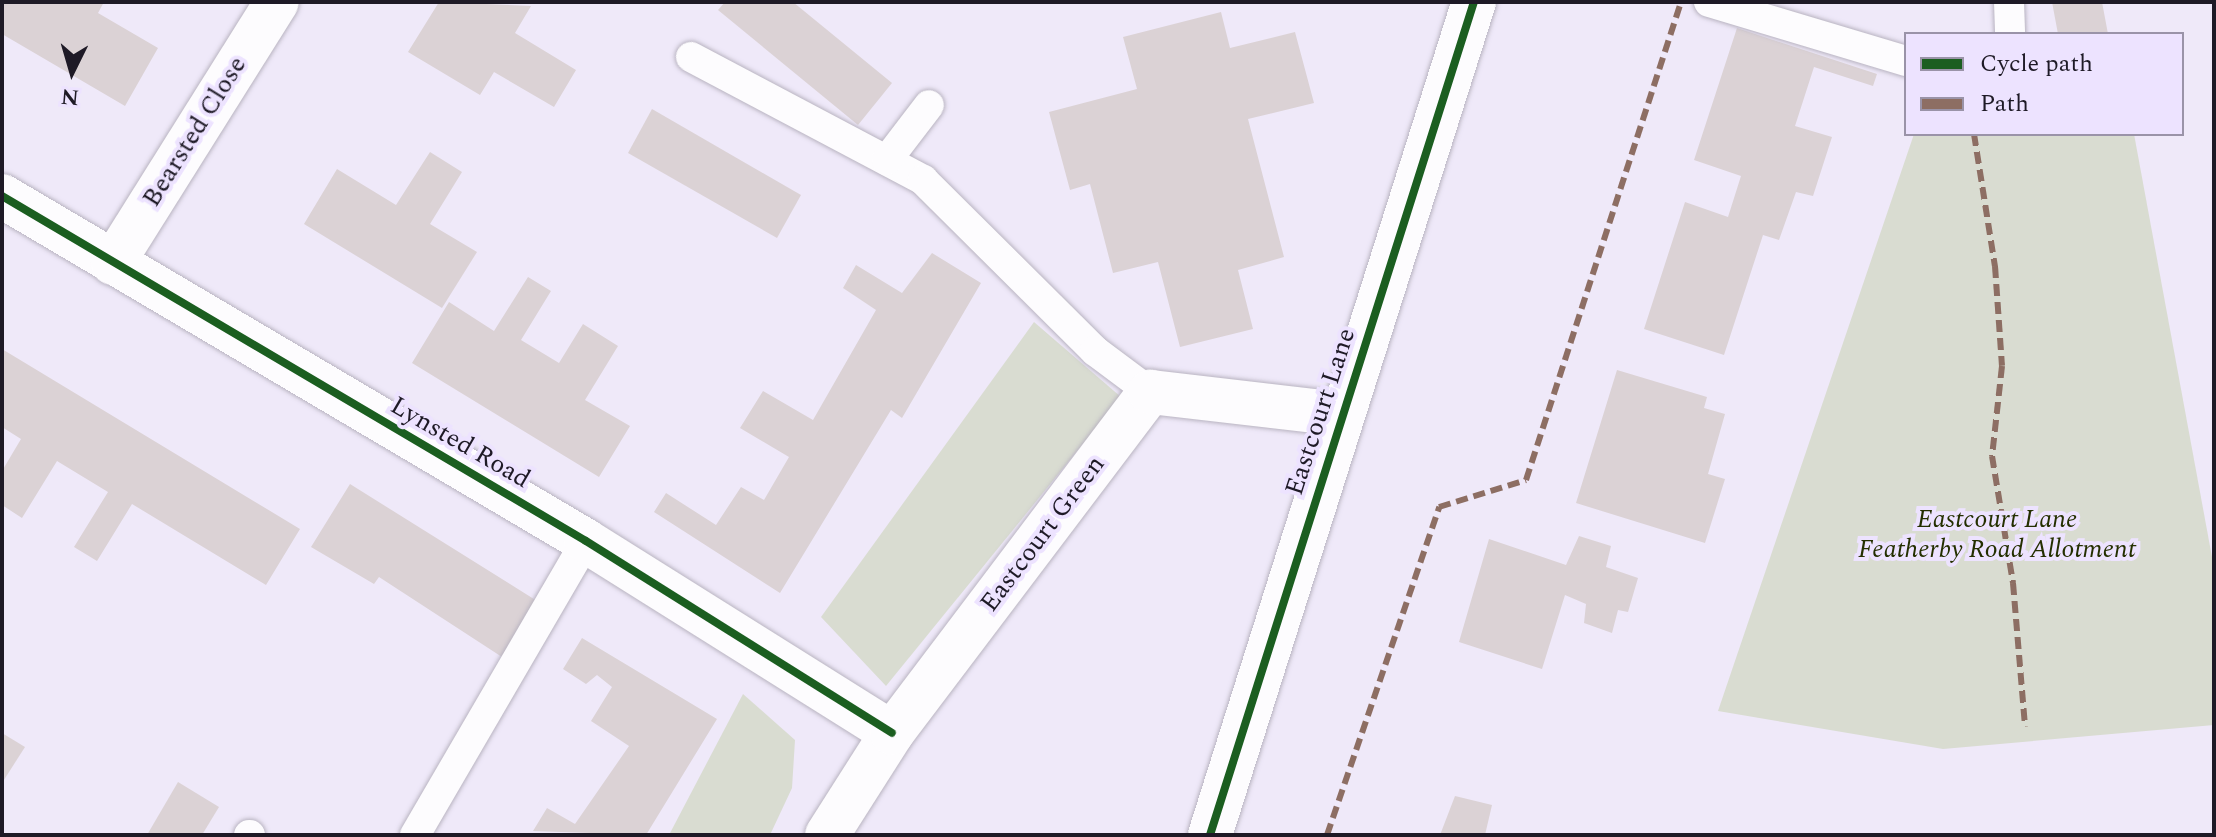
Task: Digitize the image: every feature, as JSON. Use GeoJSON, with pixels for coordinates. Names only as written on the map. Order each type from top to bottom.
{"type":"FeatureCollection","features":[{"type":"Feature","properties":{"kind":"street","name":"Bearsted Close"},"geometry":{"type":"LineString","coordinates":[[113,263],[277,2]]}},
{"type":"Feature","properties":{"kind":"street","name":"Eastcourt Lane"},"geometry":{"type":"LineString","coordinates":[[1210,835],[1340,414],[1474,2]]}},
{"type":"Feature","properties":{"kind":"street","name":"Lynsted Road"},"geometry":{"type":"LineString","coordinates":[[2,196],[586,541],[892,733]]}},
{"type":"Feature","properties":{"kind":"street"},"geometry":{"type":"LineString","coordinates":[[1150,392],[1340,414]]}},
{"type":"Feature","properties":{"kind":"street","name":"Eastcourt Green"},"geometry":{"type":"LineString","coordinates":[[827,835],[892,733],[1150,392]]}},
{"type":"Feature","properties":{"kind":"lane"},"geometry":{"type":"LineString","coordinates":[[1709,2],[1904,60]]}},
{"type":"Feature","properties":{"kind":"lane"},"geometry":{"type":"LineString","coordinates":[[2009,2],[2010,32]]}},
{"type":"Feature","properties":{"kind":"lane"},"geometry":{"type":"LineString","coordinates":[[691,57],[923,180],[1095,351],[1150,392]]}},
{"type":"Feature","properties":{"kind":"lane"},"geometry":{"type":"LineString","coordinates":[[887,160],[929,105]]}},
{"type":"Feature","properties":{"kind":"lane"},"geometry":{"type":"LineString","coordinates":[[415,835],[586,541]]}},
{"type":"Feature","properties":{"kind":"green space","name":"Eastcourt Lane Featherby Road Allotment"},"geometry":{"type":"Polygon","coordinates":[[[1913,136],[2134,136],[2214,568],[2214,725],[1943,749],[1718,711],[1913,136]]]}},
{"type":"Feature","properties":{"kind":"green space"},"geometry":{"type":"Polygon","coordinates":[[[1034,322],[1121,397],[886,686],[821,617],[1034,322]]]}},
{"type":"Feature","properties":{"kind":"green space"},"geometry":{"type":"Polygon","coordinates":[[[743,694],[795,740],[792,788],[770,835],[669,835],[743,694]]]}},
{"type":"Feature","properties":{"kind":"building"},"geometry":{"type":"Polygon","coordinates":[[[2,2],[104,2],[98,13],[158,48],[125,106],[2,34],[2,2]]]}},
{"type":"Feature","properties":{"kind":"building"},"geometry":{"type":"Polygon","coordinates":[[[439,2],[531,6],[515,33],[576,70],[554,107],[494,72],[480,95],[408,52],[439,2]]]}},
{"type":"Feature","properties":{"kind":"building"},"geometry":{"type":"Polygon","coordinates":[[[725,2],[793,2],[892,83],[858,125],[718,10],[725,2]]]}},
{"type":"Feature","properties":{"kind":"building"},"geometry":{"type":"Polygon","coordinates":[[[2052,2],[2102,2],[2108,32],[2058,32],[2052,2]]]}},
{"type":"Feature","properties":{"kind":"building"},"geometry":{"type":"Polygon","coordinates":[[[1221,12],[1230,48],[1295,32],[1314,103],[1248,119],[1284,257],[1238,270],[1253,329],[1180,347],[1158,262],[1113,273],[1090,184],[1070,190],[1049,112],[1137,89],[1123,37],[1221,12]]]}},
{"type":"Feature","properties":{"kind":"building"},"geometry":{"type":"Polygon","coordinates":[[[1737,28],[1877,74],[1873,86],[1814,67],[1795,126],[1832,137],[1813,196],[1796,192],[1779,240],[1763,235],[1724,355],[1644,329],[1685,202],[1728,217],[1741,176],[1694,160],[1737,28]]]}},
{"type":"Feature","properties":{"kind":"building"},"geometry":{"type":"Polygon","coordinates":[[[652,109],[801,195],[777,238],[628,153],[652,109]]]}},
{"type":"Feature","properties":{"kind":"building"},"geometry":{"type":"Polygon","coordinates":[[[430,152],[462,172],[430,224],[477,252],[442,308],[304,224],[337,169],[396,205],[430,152]]]}},
{"type":"Feature","properties":{"kind":"building"},"geometry":{"type":"Polygon","coordinates":[[[932,253],[981,283],[902,418],[891,410],[780,593],[654,512],[666,493],[716,525],[741,487],[764,500],[789,457],[740,428],[763,391],[813,420],[876,310],[843,288],[856,265],[902,293],[932,253]]]}},
{"type":"Feature","properties":{"kind":"building"},"geometry":{"type":"Polygon","coordinates":[[[528,277],[551,291],[521,340],[559,363],[583,324],[618,346],[585,400],[630,426],[599,477],[412,363],[449,302],[494,331],[528,277]]]}},
{"type":"Feature","properties":{"kind":"building"},"geometry":{"type":"Polygon","coordinates":[[[2,349],[300,529],[266,585],[132,504],[97,561],[74,547],[108,492],[57,461],[22,518],[2,505],[2,471],[21,439],[2,427],[2,349]]]}},
{"type":"Feature","properties":{"kind":"building"},"geometry":{"type":"Polygon","coordinates":[[[1617,370],[1707,397],[1704,408],[1725,414],[1708,474],[1725,479],[1705,543],[1576,503],[1617,370]]]}},
{"type":"Feature","properties":{"kind":"building"},"geometry":{"type":"Polygon","coordinates":[[[350,484],[537,601],[502,657],[379,577],[374,584],[311,547],[350,484]]]}},
{"type":"Feature","properties":{"kind":"building"},"geometry":{"type":"Polygon","coordinates":[[[1579,536],[1611,546],[1606,567],[1638,578],[1628,612],[1618,610],[1612,633],[1584,623],[1586,604],[1565,595],[1542,669],[1459,642],[1489,539],[1566,565],[1579,536]]]}},
{"type":"Feature","properties":{"kind":"building"},"geometry":{"type":"Polygon","coordinates":[[[582,638],[717,719],[646,835],[533,831],[547,808],[575,824],[629,746],[591,721],[612,687],[597,675],[586,684],[563,669],[582,638]]]}},
{"type":"Feature","properties":{"kind":"building"},"geometry":{"type":"Polygon","coordinates":[[[2,733],[25,747],[2,783],[2,733]]]}},
{"type":"Feature","properties":{"kind":"building"},"geometry":{"type":"Polygon","coordinates":[[[178,782],[219,807],[202,835],[147,835],[178,782]]]}},
{"type":"Feature","properties":{"kind":"building"},"geometry":{"type":"Polygon","coordinates":[[[1455,796],[1492,805],[1485,835],[1440,835],[1455,796]]]}},
{"type":"Feature","properties":{"kind":"marked path"},"geometry":{"type":"LineString","coordinates":[[1327,835],[1439,507],[1526,480],[1681,2]]}},
{"type":"Feature","properties":{"kind":"marked path"},"geometry":{"type":"LineString","coordinates":[[1974,136],[1995,266],[2002,366],[1992,456],[2013,583],[2025,727]]}},
{"type":"Feature","properties":{"kind":"cycle path"},"geometry":{"type":"LineString","coordinates":[[1210,835],[1474,2]]}},
{"type":"Feature","properties":{"kind":"cycle path"},"geometry":{"type":"LineString","coordinates":[[2,196],[586,541],[892,733]]}}]}
